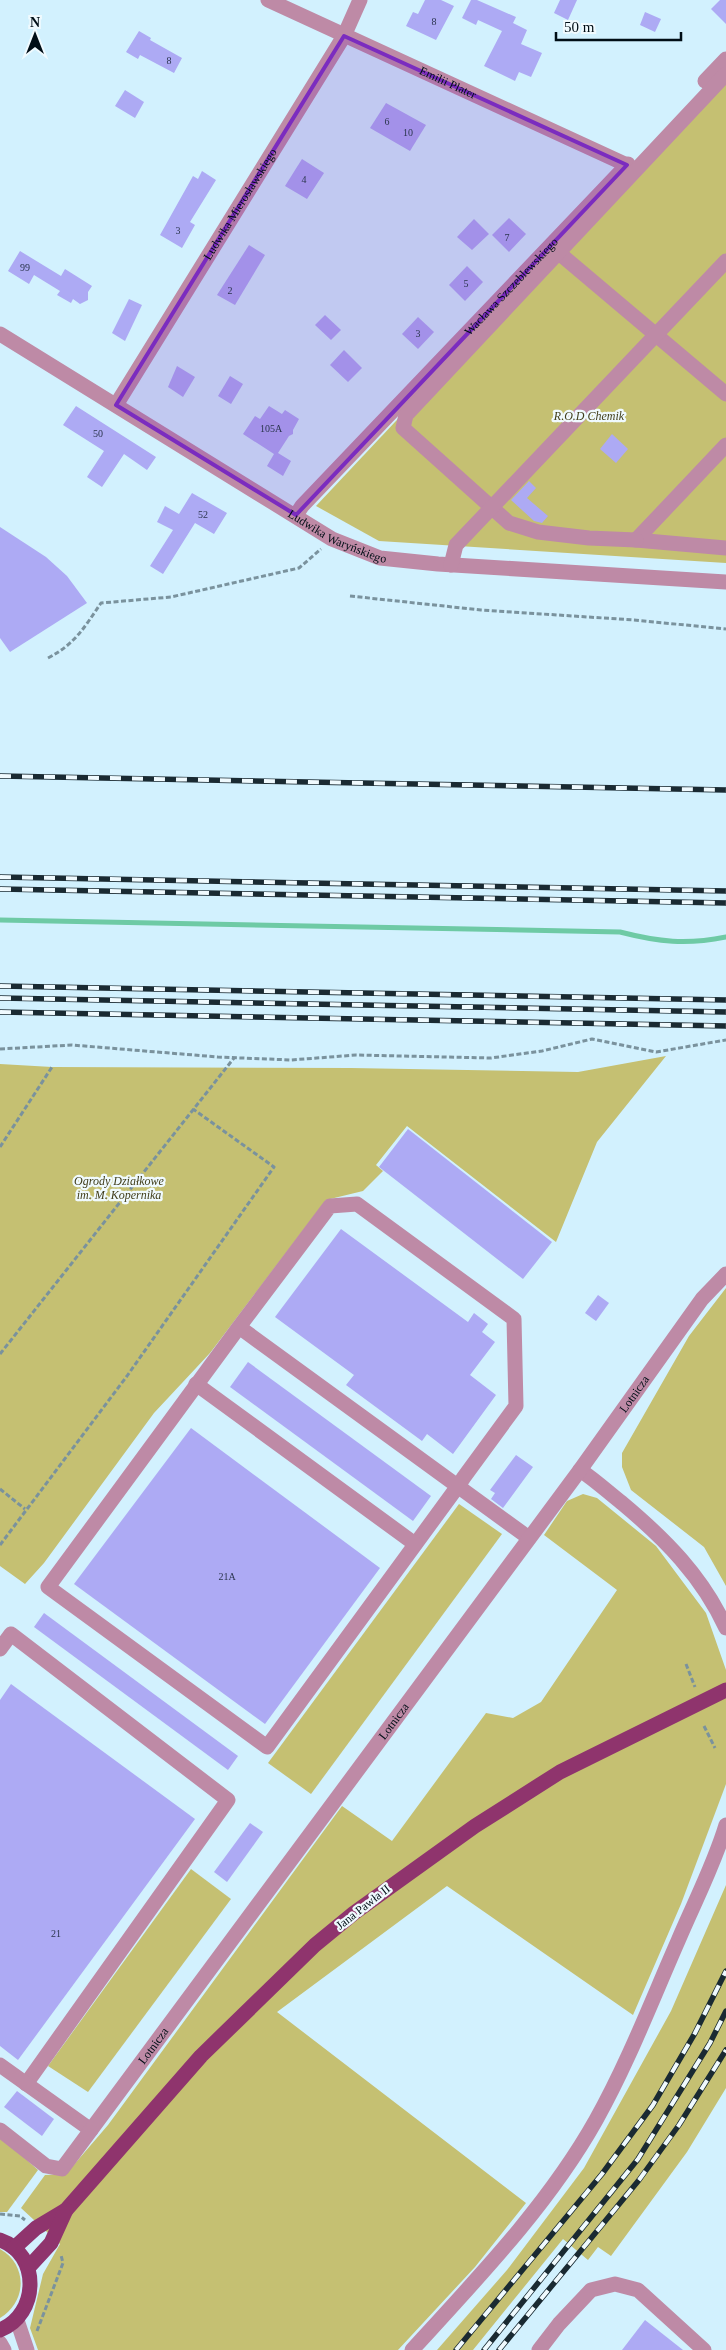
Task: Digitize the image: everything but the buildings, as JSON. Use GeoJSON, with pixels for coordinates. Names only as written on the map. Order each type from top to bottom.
{"type":"FeatureCollection","features":[{"type":"Feature","properties":{"kind":"main road","name":"Jana Pawła II"},"geometry":{"type":"LineString","coordinates":[[28,2268],[51,2243],[66,2210],[201,2056],[315,1945],[354,1913],[476,1826],[560,1772],[694,1704],[726,1690]]}},
{"type":"Feature","properties":{"kind":"main road","name":"Jana Pawła II"},"geometry":{"type":"LineString","coordinates":[[14,2248],[36,2228],[66,2210]]}},
{"type":"Feature","properties":{"kind":"main road"},"geometry":{"type":"LineString","coordinates":[[0,2240],[14,2248],[28,2268],[31,2281],[30,2295],[25,2308],[17,2320],[0,2330]]}},
{"type":"Feature","properties":{"kind":"street","name":"Emilii Plater"},"geometry":{"type":"LineString","coordinates":[[268,0],[627,165]]}},
{"type":"Feature","properties":{"kind":"street","name":"Ludwika Mierosławskiego"},"geometry":{"type":"LineString","coordinates":[[116,405],[344,36],[360,0]]}},
{"type":"Feature","properties":{"kind":"street","name":"Wacława Szczeblewskiego"},"geometry":{"type":"LineString","coordinates":[[296,515],[302,506],[726,59]]}},
{"type":"Feature","properties":{"kind":"street"},"geometry":{"type":"LineString","coordinates":[[726,74],[406,415],[403,428],[509,523],[538,532],[589,538],[726,548]]}},
{"type":"Feature","properties":{"kind":"street"},"geometry":{"type":"LineString","coordinates":[[559,252],[726,394]]}},
{"type":"Feature","properties":{"kind":"street"},"geometry":{"type":"LineString","coordinates":[[452,565],[453,552],[456,545],[726,261]]}},
{"type":"Feature","properties":{"kind":"street","name":"Ludwika Waryńskiego"},"geometry":{"type":"LineString","coordinates":[[0,334],[332,538],[364,553],[380,558],[452,565],[726,582]]}},
{"type":"Feature","properties":{"kind":"street"},"geometry":{"type":"LineString","coordinates":[[636,540],[726,445]]}},
{"type":"Feature","properties":{"kind":"street"},"geometry":{"type":"LineString","coordinates":[[357,1204],[514,1319],[516,1406],[267,1747],[48,1588],[239,1327],[330,1206],[357,1204]]}},
{"type":"Feature","properties":{"kind":"street","name":"Lotnicza"},"geometry":{"type":"LineString","coordinates":[[0,2130],[46,2166],[62,2169],[580,1470],[702,1299],[726,1274]]}},
{"type":"Feature","properties":{"kind":"street"},"geometry":{"type":"LineString","coordinates":[[239,1327],[529,1538]]}},
{"type":"Feature","properties":{"kind":"street"},"geometry":{"type":"LineString","coordinates":[[196,1384],[415,1544]]}},
{"type":"Feature","properties":{"kind":"street"},"geometry":{"type":"LineString","coordinates":[[580,1470],[659,1534],[687,1564],[710,1596],[726,1628]]}},
{"type":"Feature","properties":{"kind":"street"},"geometry":{"type":"LineString","coordinates":[[0,1650],[11,1634],[228,1800],[26,2084]]}},
{"type":"Feature","properties":{"kind":"street"},"geometry":{"type":"LineString","coordinates":[[412,2350],[467,2290],[536,2207],[567,2165],[596,2120],[655,1995],[726,1825]]}},
{"type":"Feature","properties":{"kind":"street"},"geometry":{"type":"LineString","coordinates":[[0,2065],[91,2130]]}},
{"type":"Feature","properties":{"kind":"street"},"geometry":{"type":"LineString","coordinates":[[539,2350],[559,2324],[591,2290],[615,2284],[638,2290],[704,2350]]}},
{"type":"Feature","properties":{"kind":"street"},"geometry":{"type":"LineString","coordinates":[[17,2320],[30,2345]]}},
{"type":"Feature","properties":{"kind":"street"},"geometry":{"type":"LineString","coordinates":[[0,2343],[4,2350]]}},
{"type":"Feature","properties":{"kind":"path"},"geometry":{"type":"LineString","coordinates":[[48,658],[65,649],[84,630],[101,603],[171,598],[299,568],[323,547],[316,542]]}},
{"type":"Feature","properties":{"kind":"path"},"geometry":{"type":"LineString","coordinates":[[350,596],[481,610],[634,620],[726,629]]}},
{"type":"Feature","properties":{"kind":"path"},"geometry":{"type":"LineString","coordinates":[[0,1049],[72,1045],[234,1058],[291,1060],[356,1055],[491,1058],[542,1051],[592,1039],[656,1052],[726,1040]]}},
{"type":"Feature","properties":{"kind":"path"},"geometry":{"type":"LineString","coordinates":[[0,1354],[234,1058]]}},
{"type":"Feature","properties":{"kind":"path"},"geometry":{"type":"LineString","coordinates":[[0,1147],[52,1067]]}},
{"type":"Feature","properties":{"kind":"path"},"geometry":{"type":"LineString","coordinates":[[0,1545],[132,1368],[274,1167],[193,1109]]}},
{"type":"Feature","properties":{"kind":"path"},"geometry":{"type":"LineString","coordinates":[[0,1489],[25,1509]]}},
{"type":"Feature","properties":{"kind":"path"},"geometry":{"type":"LineString","coordinates":[[686,1664],[695,1688]]}},
{"type":"Feature","properties":{"kind":"path"},"geometry":{"type":"LineString","coordinates":[[704,1726],[714,1748]]}},
{"type":"Feature","properties":{"kind":"path"},"geometry":{"type":"LineString","coordinates":[[0,2214],[20,2216],[32,2225]]}},
{"type":"Feature","properties":{"kind":"path"},"geometry":{"type":"LineString","coordinates":[[30,2345],[63,2264],[60,2252]]}},
{"type":"Feature","properties":{"kind":"highlighted area"},"geometry":{"type":"Polygon","coordinates":[[[344,36],[627,165],[296,515],[116,405],[344,36]]]}},
{"type":"Feature","properties":{"kind":"green space","name":"R.O.D Chemik"},"geometry":{"type":"Polygon","coordinates":[[[726,70],[726,563],[379,541],[316,506],[726,70]]]}},
{"type":"Feature","properties":{"kind":"green space","name":"Ogrody Działkowe im. M. Kopernika"},"geometry":{"type":"Polygon","coordinates":[[[666,1056],[597,1142],[556,1242],[407,1126],[376,1165],[383,1171],[363,1191],[326,1200],[210,1353],[154,1413],[44,1563],[25,1584],[0,1566],[0,1064],[52,1067],[351,1068],[578,1072],[666,1056]]]}},
{"type":"Feature","properties":{"kind":"green space"},"geometry":{"type":"Polygon","coordinates":[[[726,1288],[726,1586],[704,1547],[631,1490],[622,1467],[622,1453],[689,1336],[726,1288]]]}},
{"type":"Feature","properties":{"kind":"green space"},"geometry":{"type":"Polygon","coordinates":[[[583,1494],[597,1498],[656,1546],[706,1613],[726,1670],[726,1784],[681,1904],[633,2015],[447,1886],[277,2012],[526,2203],[475,2267],[398,2350],[38,2350],[30,2328],[43,2274],[60,2244],[21,2208],[45,2175],[66,2174],[108,2125],[342,1806],[392,1841],[486,1713],[513,1718],[541,1702],[617,1590],[544,1535],[567,1501],[583,1494]]]}},
{"type":"Feature","properties":{"kind":"green space"},"geometry":{"type":"Polygon","coordinates":[[[459,1504],[502,1534],[311,1794],[268,1763],[459,1504]]]}},
{"type":"Feature","properties":{"kind":"green space"},"geometry":{"type":"Polygon","coordinates":[[[191,1869],[231,1899],[88,2092],[48,2066],[191,1869]]]}},
{"type":"Feature","properties":{"kind":"green space"},"geometry":{"type":"Polygon","coordinates":[[[726,1885],[726,2088],[687,2152],[611,2256],[598,2247],[588,2260],[563,2239],[473,2350],[437,2350],[507,2270],[584,2168],[671,2011],[726,1885]]]}},
{"type":"Feature","properties":{"kind":"green space"},"geometry":{"type":"Polygon","coordinates":[[[0,2136],[38,2170],[7,2212],[0,2212],[0,2136]]]}},
{"type":"Feature","properties":{"kind":"green space"},"geometry":{"type":"Polygon","coordinates":[[[0,2249],[16,2264],[21,2284],[15,2303],[0,2318],[0,2249]]]}},
{"type":"Feature","properties":{"kind":"waterway"},"geometry":{"type":"LineString","coordinates":[[0,920],[620,932],[647,938],[685,942],[726,937]]}},
{"type":"Feature","properties":{"kind":"railway"},"geometry":{"type":"LineString","coordinates":[[0,776],[726,790]]}},
{"type":"Feature","properties":{"kind":"railway"},"geometry":{"type":"LineString","coordinates":[[0,877],[726,891]]}},
{"type":"Feature","properties":{"kind":"railway"},"geometry":{"type":"LineString","coordinates":[[0,889],[726,903]]}},
{"type":"Feature","properties":{"kind":"railway"},"geometry":{"type":"LineString","coordinates":[[0,986],[726,1000]]}},
{"type":"Feature","properties":{"kind":"railway"},"geometry":{"type":"LineString","coordinates":[[0,998],[726,1012]]}},
{"type":"Feature","properties":{"kind":"railway"},"geometry":{"type":"LineString","coordinates":[[0,1012],[726,1026]]}},
{"type":"Feature","properties":{"kind":"railway"},"geometry":{"type":"LineString","coordinates":[[456,2350],[602,2174],[653,2105],[695,2033],[726,1971]]}},
{"type":"Feature","properties":{"kind":"railway"},"geometry":{"type":"LineString","coordinates":[[484,2350],[638,2159],[710,2043],[726,2011]]}},
{"type":"Feature","properties":{"kind":"railway"},"geometry":{"type":"LineString","coordinates":[[499,2350],[639,2180],[679,2125],[726,2050]]}}]}
